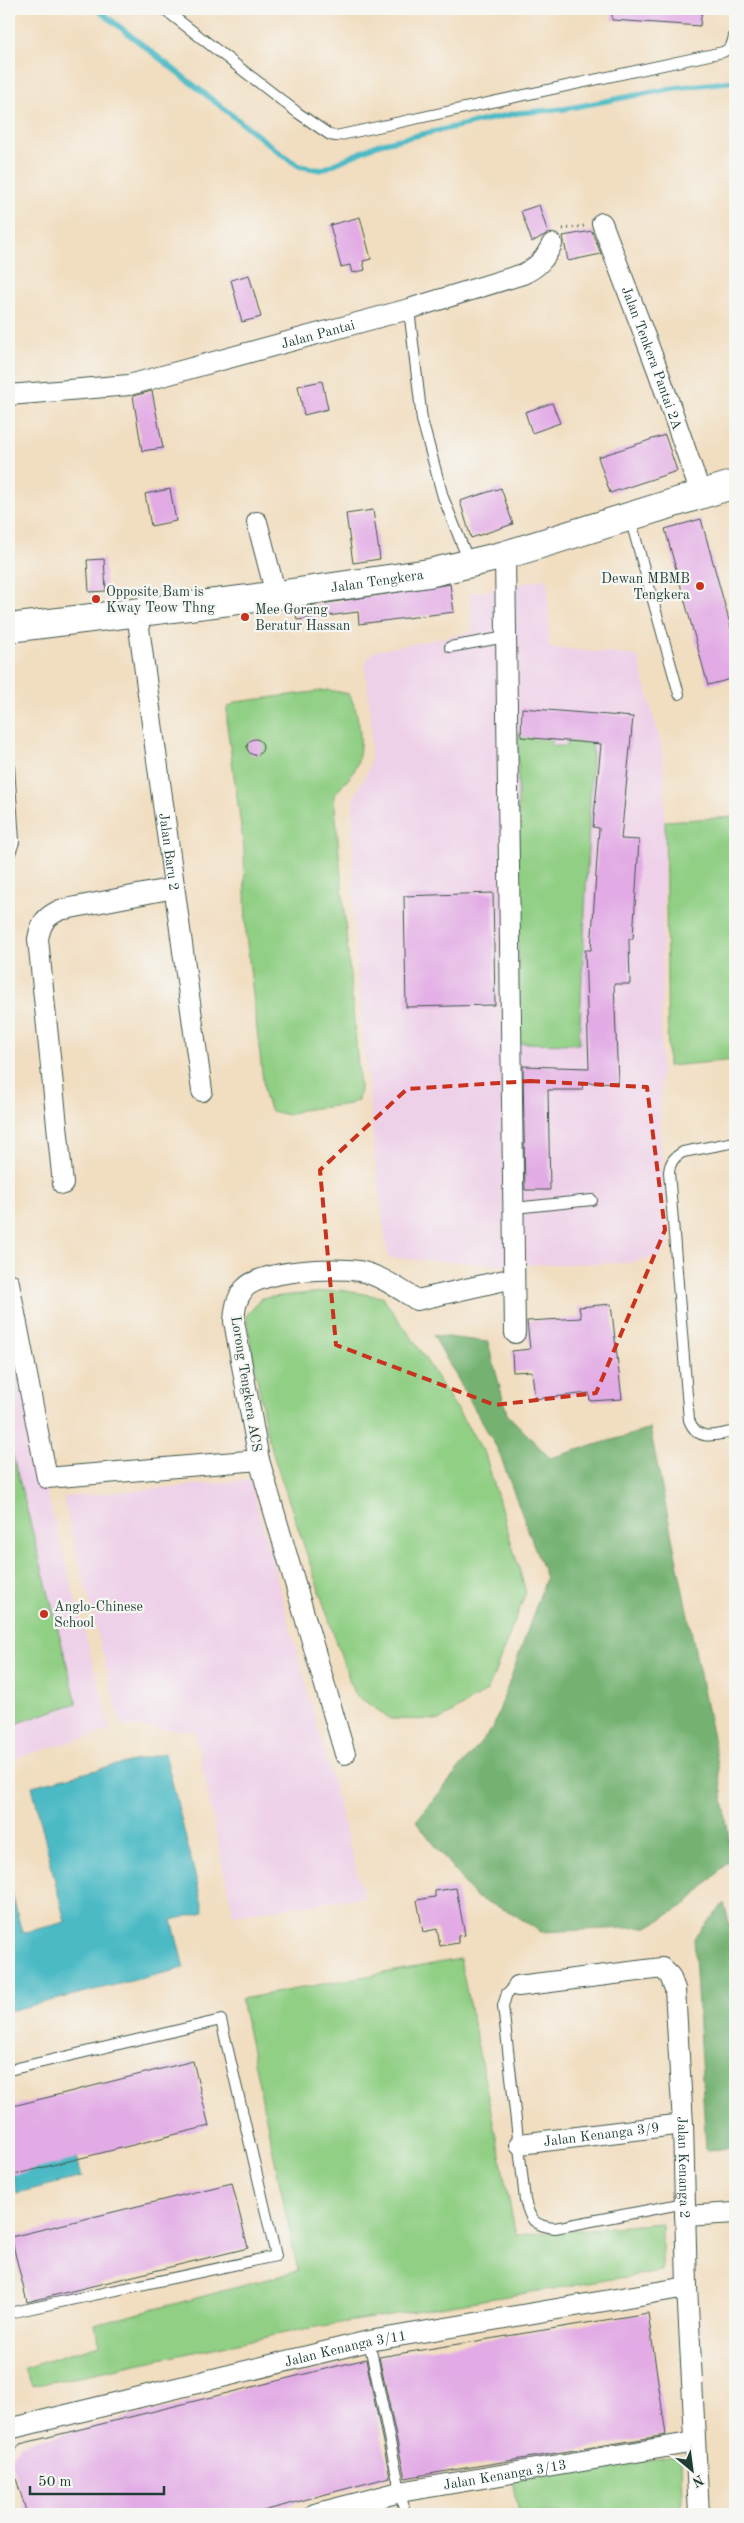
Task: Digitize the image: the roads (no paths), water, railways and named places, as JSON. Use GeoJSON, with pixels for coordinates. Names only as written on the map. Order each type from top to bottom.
{"type":"FeatureCollection","features":[{"type":"Feature","properties":{"kind":"main road","name":"Jalan Tengkera"},"geometry":{"type":"LineString","coordinates":[[9,628],[276,595],[403,577],[470,564],[735,484]]}},
{"type":"Feature","properties":{"kind":"street","name":"Jalan Tenkera Pantai 2A"},"geometry":{"type":"LineString","coordinates":[[602,223],[658,371],[701,494]]}},
{"type":"Feature","properties":{"kind":"street","name":"Jalan Pantai"},"geometry":{"type":"LineString","coordinates":[[9,395],[129,385],[402,311],[523,274],[537,267],[547,256],[552,244]]}},
{"type":"Feature","properties":{"kind":"street"},"geometry":{"type":"LineString","coordinates":[[257,522],[276,595]]}},
{"type":"Feature","properties":{"kind":"street"},"geometry":{"type":"LineString","coordinates":[[505,555],[515,1333]]}},
{"type":"Feature","properties":{"kind":"street","name":"Jalan Baru 2"},"geometry":{"type":"LineString","coordinates":[[137,613],[202,1090]]}},
{"type":"Feature","properties":{"kind":"street"},"geometry":{"type":"LineString","coordinates":[[63,1184],[38,939],[40,926],[48,915],[60,910],[174,888]]}},
{"type":"Feature","properties":{"kind":"street","name":"Lorong Tengkera ACS"},"geometry":{"type":"LineString","coordinates":[[345,1754],[259,1460],[234,1321],[236,1302],[245,1288],[262,1278],[329,1269],[360,1271],[388,1282],[417,1300],[514,1278]]}},
{"type":"Feature","properties":{"kind":"street"},"geometry":{"type":"LineString","coordinates":[[9,1283],[47,1478],[259,1460]]}},
{"type":"Feature","properties":{"kind":"street","name":"Jalan Kenanga 2"},"geometry":{"type":"LineString","coordinates":[[518,1986],[662,1968],[670,1976],[675,1989],[683,2124],[687,2287],[699,2514]]}},
{"type":"Feature","properties":{"kind":"street","name":"Jalan Kenanga 3/9"},"geometry":{"type":"LineString","coordinates":[[520,2144],[683,2124]]}},
{"type":"Feature","properties":{"kind":"street"},"geometry":{"type":"LineString","coordinates":[[685,2210],[735,2214]]}},
{"type":"Feature","properties":{"kind":"street","name":"Jalan Kenanga 3/11"},"geometry":{"type":"LineString","coordinates":[[9,2428],[369,2341],[687,2287]]}},
{"type":"Feature","properties":{"kind":"street","name":"Jalan Kenanga 3/13"},"geometry":{"type":"LineString","coordinates":[[315,2514],[400,2492],[695,2442]]}},
{"type":"Feature","properties":{"kind":"lane"},"geometry":{"type":"LineString","coordinates":[[164,9],[330,136],[723,52],[731,47],[735,33]]}},
{"type":"Feature","properties":{"kind":"lane"},"geometry":{"type":"LineString","coordinates":[[402,311],[422,420],[443,497],[470,564]]}},
{"type":"Feature","properties":{"kind":"lane"},"geometry":{"type":"LineString","coordinates":[[630,517],[679,694]]}},
{"type":"Feature","properties":{"kind":"lane"},"geometry":{"type":"LineString","coordinates":[[450,647],[506,637]]}},
{"type":"Feature","properties":{"kind":"lane"},"geometry":{"type":"LineString","coordinates":[[9,766],[14,842],[9,856]]}},
{"type":"Feature","properties":{"kind":"lane"},"geometry":{"type":"LineString","coordinates":[[735,1142],[683,1152],[675,1157],[670,1164],[669,1172],[689,1420],[692,1429],[700,1435],[710,1437],[735,1430]]}},
{"type":"Feature","properties":{"kind":"lane"},"geometry":{"type":"LineString","coordinates":[[514,1208],[592,1200]]}},
{"type":"Feature","properties":{"kind":"lane"},"geometry":{"type":"LineString","coordinates":[[518,1986],[507,1993],[503,2006],[528,2212],[533,2221],[542,2226],[554,2228],[685,2210]]}},
{"type":"Feature","properties":{"kind":"lane"},"geometry":{"type":"LineString","coordinates":[[9,2070],[221,2020],[276,2256],[9,2313]]}},
{"type":"Feature","properties":{"kind":"lane"},"geometry":{"type":"LineString","coordinates":[[369,2341],[405,2514]]}},
{"type":"Feature","properties":{"kind":"water"},"geometry":{"type":"Polygon","coordinates":[[[165,1753],[204,1912],[172,1920],[184,1968],[9,2011],[9,1881],[22,1933],[65,1922],[32,1786],[165,1753]]]}},
{"type":"Feature","properties":{"kind":"water"},"geometry":{"type":"Polygon","coordinates":[[[74,2146],[82,2177],[17,2193],[9,2162],[74,2146]]]}},
{"type":"Feature","properties":{"kind":"waterway"},"geometry":{"type":"LineString","coordinates":[[97,9],[284,156],[299,166],[321,170],[379,144],[517,113],[564,109],[674,88],[735,81]]}},
{"type":"Feature","properties":{"kind":"place","name":"Dewan MBMB Tengkera"},"geometry":{"type":"Point","coordinates":[700,586]}},
{"type":"Feature","properties":{"kind":"place","name":"Opposite Bam is Kway Teow Thng"},"geometry":{"type":"Point","coordinates":[96,599]}},
{"type":"Feature","properties":{"kind":"place","name":"Mee Goreng Beratur Hassan"},"geometry":{"type":"Point","coordinates":[245,617]}},
{"type":"Feature","properties":{"kind":"place","name":"Anglo-Chinese School"},"geometry":{"type":"Point","coordinates":[44,1614]}}]}
